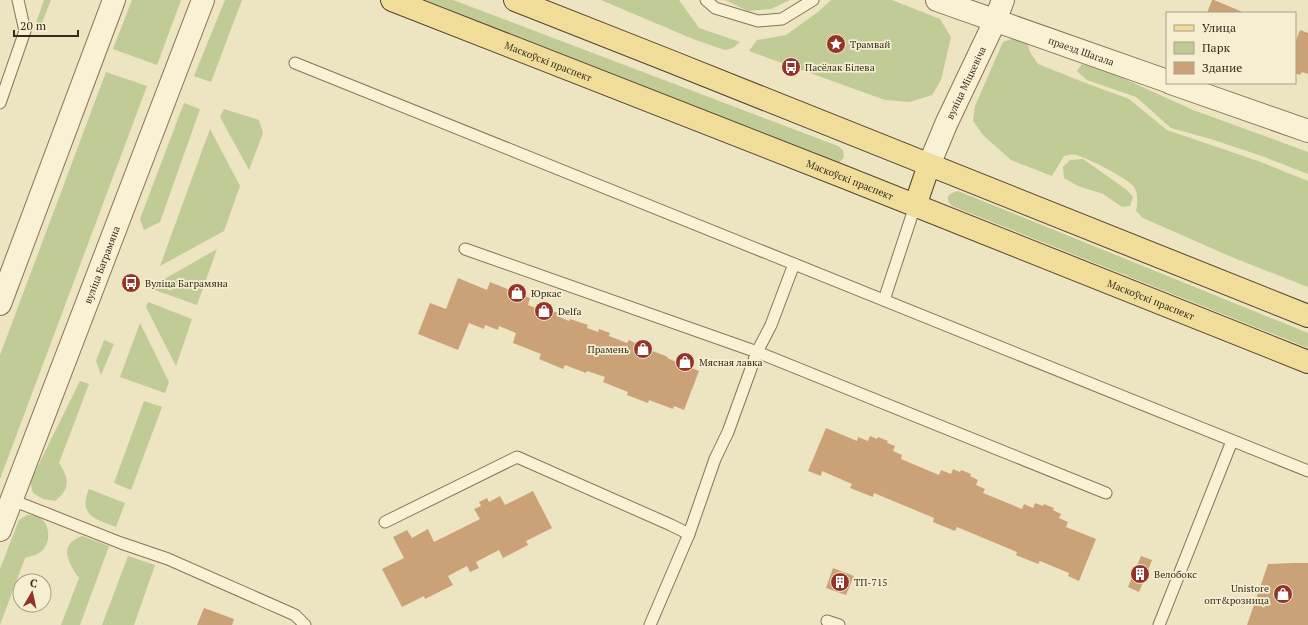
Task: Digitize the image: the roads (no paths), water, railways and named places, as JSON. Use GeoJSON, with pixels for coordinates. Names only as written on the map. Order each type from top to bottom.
{"type":"FeatureCollection","features":[{"type":"Feature","properties":{"kind":"main road","name":"Маскоўскі праспект"},"geometry":{"type":"LineString","coordinates":[[392,0],[844,177],[1308,362]]}},
{"type":"Feature","properties":{"kind":"main road"},"geometry":{"type":"LineString","coordinates":[[515,0],[773,101],[929,165],[1308,316]]}},
{"type":"Feature","properties":{"kind":"main road"},"geometry":{"type":"LineString","coordinates":[[915,206],[929,165]]}},
{"type":"Feature","properties":{"kind":"street"},"geometry":{"type":"LineString","coordinates":[[0,304],[114,0]]}},
{"type":"Feature","properties":{"kind":"street","name":"вуліца Баграмяна"},"geometry":{"type":"LineString","coordinates":[[0,530],[203,0]]}},
{"type":"Feature","properties":{"kind":"street","name":"праезд Шагала"},"geometry":{"type":"LineString","coordinates":[[937,0],[1166,82]]}},
{"type":"Feature","properties":{"kind":"street","name":"вуліца Міцкевіча"},"geometry":{"type":"LineString","coordinates":[[929,165],[1003,0]]}},
{"type":"Feature","properties":{"kind":"street"},"geometry":{"type":"LineString","coordinates":[[1174,84],[1308,131]]}},
{"type":"Feature","properties":{"kind":"lane"},"geometry":{"type":"LineString","coordinates":[[0,103],[25,31],[18,0]]}},
{"type":"Feature","properties":{"kind":"lane"},"geometry":{"type":"LineString","coordinates":[[706,0],[715,8],[758,21],[782,19],[813,0]]}},
{"type":"Feature","properties":{"kind":"lane"},"geometry":{"type":"LineString","coordinates":[[295,63],[1308,471]]}},
{"type":"Feature","properties":{"kind":"lane"},"geometry":{"type":"LineString","coordinates":[[884,300],[915,206]]}},
{"type":"Feature","properties":{"kind":"lane"},"geometry":{"type":"LineString","coordinates":[[465,249],[757,352],[1106,493]]}},
{"type":"Feature","properties":{"kind":"lane"},"geometry":{"type":"LineString","coordinates":[[650,625],[689,534],[757,352],[771,325],[794,264]]}},
{"type":"Feature","properties":{"kind":"lane"},"geometry":{"type":"LineString","coordinates":[[1159,625],[1232,440]]}},
{"type":"Feature","properties":{"kind":"lane"},"geometry":{"type":"LineString","coordinates":[[385,522],[517,457],[671,524],[689,534]]}},
{"type":"Feature","properties":{"kind":"lane"},"geometry":{"type":"LineString","coordinates":[[12,500],[121,543],[168,559],[305,625]]}},
{"type":"Feature","properties":{"kind":"lane"},"geometry":{"type":"LineString","coordinates":[[827,620],[839,625]]}},
{"type":"Feature","properties":{"kind":"place","name":"Трамвай"},"geometry":{"type":"Point","coordinates":[836,44]}},
{"type":"Feature","properties":{"kind":"place","name":"Пасёлак Білева"},"geometry":{"type":"Point","coordinates":[791,67]}},
{"type":"Feature","properties":{"kind":"place","name":"Вуліца Баграмяна"},"geometry":{"type":"Point","coordinates":[131,283]}},
{"type":"Feature","properties":{"kind":"place","name":"Юркас"},"geometry":{"type":"Point","coordinates":[517,293]}},
{"type":"Feature","properties":{"kind":"place","name":"Delfa"},"geometry":{"type":"Point","coordinates":[544,311]}},
{"type":"Feature","properties":{"kind":"place","name":"Прамень"},"geometry":{"type":"Point","coordinates":[643,349]}},
{"type":"Feature","properties":{"kind":"place","name":"Мясная лавка"},"geometry":{"type":"Point","coordinates":[685,362]}},
{"type":"Feature","properties":{"kind":"place","name":"Велобокс"},"geometry":{"type":"Point","coordinates":[1140,574]}},
{"type":"Feature","properties":{"kind":"place","name":"ТП-715"},"geometry":{"type":"Point","coordinates":[840,582]}},
{"type":"Feature","properties":{"kind":"place","name":"Unistore опт&розница"},"geometry":{"type":"Point","coordinates":[1283,594]}}]}
